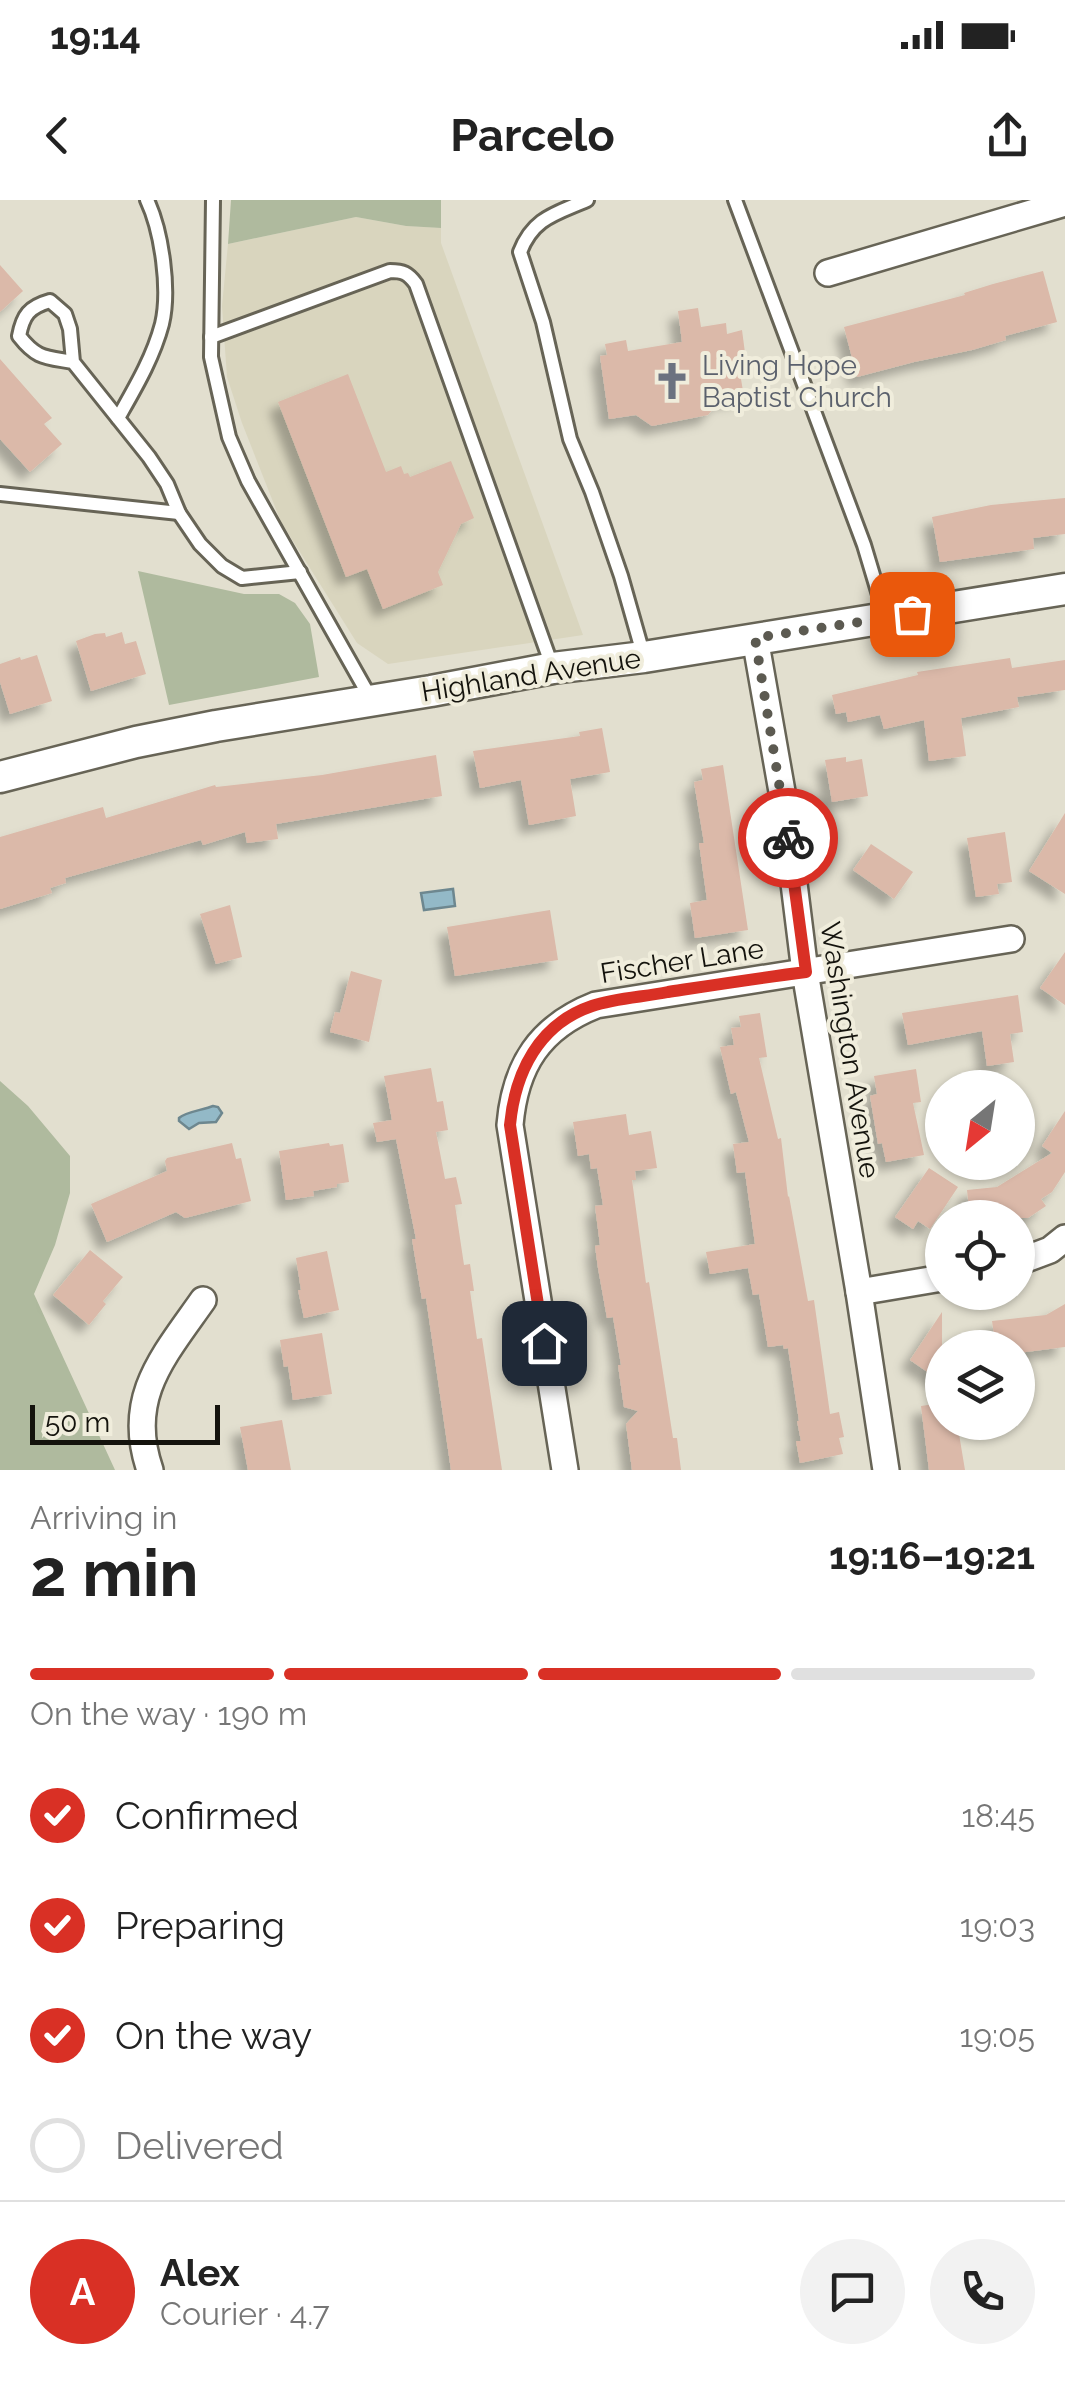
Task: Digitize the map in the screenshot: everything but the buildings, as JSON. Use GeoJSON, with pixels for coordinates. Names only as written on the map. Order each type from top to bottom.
{"type":"FeatureCollection","features":[{"type":"Feature","properties":{"kind":"street"},"geometry":{"type":"LineString","coordinates":[[828,272],[1065,203]]}},
{"type":"Feature","properties":{"kind":"street","name":"Highland Avenue"},"geometry":{"type":"LineString","coordinates":[[0,777],[154,738],[553,668],[644,657],[1065,589]]}},
{"type":"Feature","properties":{"kind":"street","name":"Washington Avenue"},"geometry":{"type":"LineString","coordinates":[[755,638],[886,1470]]}},
{"type":"Feature","properties":{"kind":"street","name":"Fischer Lane"},"geometry":{"type":"LineString","coordinates":[[565,1470],[510,1125],[520,1076],[534,1049],[550,1030],[596,1005],[1012,939]]}},
{"type":"Feature","properties":{"kind":"street"},"geometry":{"type":"LineString","coordinates":[[1035,1256],[1065,1238]]}},
{"type":"Feature","properties":{"kind":"street"},"geometry":{"type":"LineString","coordinates":[[859,1292],[925,1281]]}},
{"type":"Feature","properties":{"kind":"street"},"geometry":{"type":"LineString","coordinates":[[150,1470],[140,1427],[147,1392],[202,1300]]}},
{"type":"Feature","properties":{"kind":"lane"},"geometry":{"type":"LineString","coordinates":[[118,418],[145,372],[163,321],[160,242],[146,200]]}},
{"type":"Feature","properties":{"kind":"lane"},"geometry":{"type":"LineString","coordinates":[[213,200],[211,357],[228,437],[248,481],[372,700]]}},
{"type":"Feature","properties":{"kind":"lane"},"geometry":{"type":"LineString","coordinates":[[586,200],[535,226],[520,252],[543,322],[570,439],[621,576],[644,657]]}},
{"type":"Feature","properties":{"kind":"lane"},"geometry":{"type":"LineString","coordinates":[[734,200],[864,546],[882,619]]}},
{"type":"Feature","properties":{"kind":"lane"},"geometry":{"type":"LineString","coordinates":[[211,336],[390,271],[402,270],[410,275],[553,668]]}},
{"type":"Feature","properties":{"kind":"lane"},"geometry":{"type":"LineString","coordinates":[[72,362],[31,351],[20,336],[22,321],[36,305],[50,301],[65,314],[72,362],[166,484],[178,513],[200,544],[222,566],[242,578],[300,572]]}},
{"type":"Feature","properties":{"kind":"lane"},"geometry":{"type":"LineString","coordinates":[[0,494],[178,513]]}},
{"type":"Feature","properties":{"kind":"shaded area"},"geometry":{"type":"Polygon","coordinates":[[[356,217],[441,228],[441,243],[583,635],[388,664],[357,643],[281,522],[227,377],[222,306],[228,244],[356,217]]]}},
{"type":"Feature","properties":{"kind":"green space"},"geometry":{"type":"Polygon","coordinates":[[[231,200],[441,200],[441,228],[356,217],[228,244],[231,200]]]}},
{"type":"Feature","properties":{"kind":"green space"},"geometry":{"type":"Polygon","coordinates":[[[138,571],[244,594],[279,594],[295,603],[310,624],[319,677],[169,705],[138,571]]]}},
{"type":"Feature","properties":{"kind":"green space"},"geometry":{"type":"Polygon","coordinates":[[[0,1081],[28,1106],[70,1156],[70,1193],[55,1245],[34,1294],[115,1470],[0,1470],[0,1081]]]}},
{"type":"Feature","properties":{"kind":"water"},"geometry":{"type":"Polygon","coordinates":[[[453,889],[455,906],[424,910],[421,893],[453,889]]]}},
{"type":"Feature","properties":{"kind":"water"},"geometry":{"type":"Polygon","coordinates":[[[213,1106],[222,1113],[216,1122],[199,1123],[189,1129],[179,1121],[185,1114],[213,1106]]]}},
{"type":"Feature","properties":{"kind":"way so far"},"geometry":{"type":"LineString","coordinates":[[788,838],[755,638],[912,614]]}},
{"type":"Feature","properties":{"kind":"place","name":"Living Hope Baptist Church"},"geometry":{"type":"Point","coordinates":[672,381]}},
{"type":"Feature","properties":{"kind":"route"},"geometry":{"type":"LineString","coordinates":[[544,1343],[510,1125],[514,1090],[520,1076],[534,1049],[550,1030],[596,1005],[806,972],[788,838]]}}]}
